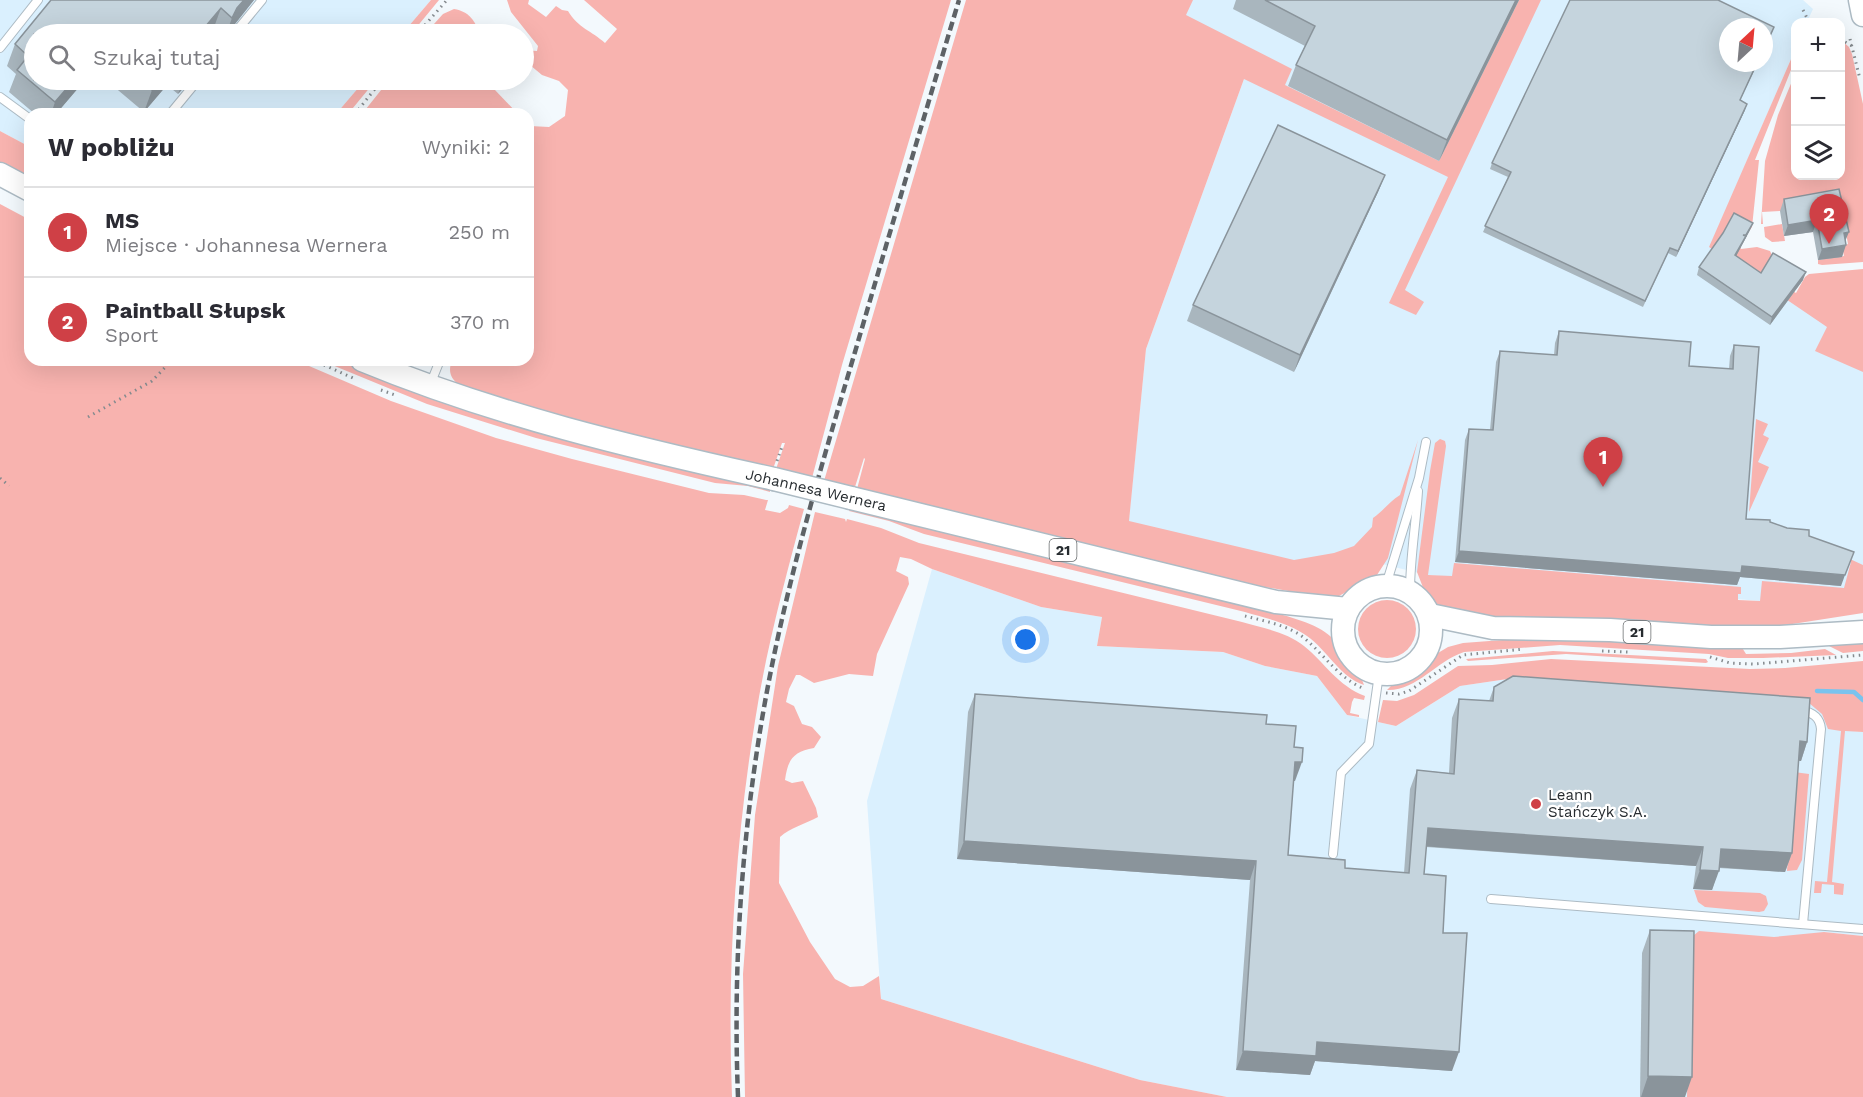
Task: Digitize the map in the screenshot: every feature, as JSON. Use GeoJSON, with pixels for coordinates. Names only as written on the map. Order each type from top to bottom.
{"type":"FeatureCollection","features":[{"type":"Feature","properties":{"kind":"main road"},"geometry":{"type":"LineString","coordinates":[[0,174],[24,187]]}},
{"type":"Feature","properties":{"kind":"main road","name":"Johannesa Wernera"},"geometry":{"type":"LineString","coordinates":[[377,366],[516,415],[644,450],[774,474],[851,498],[1276,602],[1348,609]]}},
{"type":"Feature","properties":{"kind":"main road"},"geometry":{"type":"LineString","coordinates":[[1386,585],[1399,586],[1410,591],[1425,606],[1430,615],[1431,641],[1417,663],[1392,674],[1377,686],[1348,650],[1343,631],[1344,619],[1355,599],[1365,591],[1386,585]]}},
{"type":"Feature","properties":{"kind":"main road","name":"Johannesa Wernera"},"geometry":{"type":"LineString","coordinates":[[1276,602],[1343,631]]}},
{"type":"Feature","properties":{"kind":"main road","name":"21"},"geometry":{"type":"LineString","coordinates":[[1430,615],[1493,628],[1610,630],[1712,637],[1780,637],[1863,632]]}},
{"type":"Feature","properties":{"kind":"main road","name":"21"},"geometry":{"type":"LineString","coordinates":[[1780,637],[1863,619]]}},
{"type":"Feature","properties":{"kind":"main road","name":"21"},"geometry":{"type":"LineString","coordinates":[[1431,641],[1493,628]]}},
{"type":"Feature","properties":{"kind":"lane"},"geometry":{"type":"LineString","coordinates":[[0,48],[38,0]]}},
{"type":"Feature","properties":{"kind":"lane"},"geometry":{"type":"LineString","coordinates":[[242,24],[262,0]]}},
{"type":"Feature","properties":{"kind":"lane"},"geometry":{"type":"LineString","coordinates":[[175,108],[190,90]]}},
{"type":"Feature","properties":{"kind":"lane"},"geometry":{"type":"LineString","coordinates":[[0,97],[24,115]]}},
{"type":"Feature","properties":{"kind":"lane"},"geometry":{"type":"LineString","coordinates":[[429,386],[437,366]]}},
{"type":"Feature","properties":{"kind":"lane"},"geometry":{"type":"LineString","coordinates":[[1386,585],[1419,478],[1426,442]]}},
{"type":"Feature","properties":{"kind":"lane"},"geometry":{"type":"LineString","coordinates":[[1410,591],[1410,566],[1415,536],[1419,478]]}},
{"type":"Feature","properties":{"kind":"lane"},"geometry":{"type":"LineString","coordinates":[[1333,854],[1341,773],[1369,744],[1377,686]]}},
{"type":"Feature","properties":{"kind":"lane"},"geometry":{"type":"LineString","coordinates":[[1792,710],[1810,712],[1821,725],[1803,924]]}},
{"type":"Feature","properties":{"kind":"lane"},"geometry":{"type":"LineString","coordinates":[[1491,899],[1863,929]]}},
{"type":"Feature","properties":{"kind":"path"},"geometry":{"type":"LineString","coordinates":[[426,24],[447,0]]}},
{"type":"Feature","properties":{"kind":"path"},"geometry":{"type":"LineString","coordinates":[[1803,10],[1807,18]]}},
{"type":"Feature","properties":{"kind":"path"},"geometry":{"type":"LineString","coordinates":[[1850,39],[1860,80]]}},
{"type":"Feature","properties":{"kind":"path"},"geometry":{"type":"LineString","coordinates":[[1845,42],[1852,46]]}},
{"type":"Feature","properties":{"kind":"path"},"geometry":{"type":"LineString","coordinates":[[360,108],[374,90]]}},
{"type":"Feature","properties":{"kind":"path"},"geometry":{"type":"LineString","coordinates":[[88,417],[152,381],[166,366]]}},
{"type":"Feature","properties":{"kind":"path"},"geometry":{"type":"LineString","coordinates":[[774,474],[783,444]]}},
{"type":"Feature","properties":{"kind":"path"},"geometry":{"type":"LineString","coordinates":[[0,478],[9,486]]}},
{"type":"Feature","properties":{"kind":"path"},"geometry":{"type":"LineString","coordinates":[[1236,614],[1294,631],[1354,685],[1377,686],[1400,694],[1409,691],[1463,655],[1532,649]]}},
{"type":"Feature","properties":{"kind":"path"},"geometry":{"type":"LineString","coordinates":[[1592,650],[1638,653]]}},
{"type":"Feature","properties":{"kind":"path"},"geometry":{"type":"LineString","coordinates":[[1707,657],[1730,663],[1754,664],[1863,655]]}},
{"type":"Feature","properties":{"kind":"shaded area"},"geometry":{"type":"Polygon","coordinates":[[[0,0],[431,0],[411,24],[24,24],[24,90],[356,90],[341,108],[24,108],[24,144],[0,131],[0,0]]]}},
{"type":"Feature","properties":{"kind":"shaded area"},"geometry":{"type":"Polygon","coordinates":[[[431,0],[439,0],[419,24],[411,24],[431,0]]]}},
{"type":"Feature","properties":{"kind":"shaded area"},"geometry":{"type":"Polygon","coordinates":[[[507,0],[529,0],[528,4],[546,17],[556,6],[568,11],[581,25],[605,43],[617,29],[584,0],[951,0],[842,365],[812,478],[776,469],[785,443],[782,443],[773,469],[557,416],[459,385],[452,377],[450,366],[534,366],[534,126],[549,127],[565,116],[568,90],[559,81],[542,75],[534,68],[534,51],[537,51],[538,46],[534,41],[534,24],[521,24],[511,12],[507,0]]]}},
{"type":"Feature","properties":{"kind":"shaded area"},"geometry":{"type":"Polygon","coordinates":[[[966,0],[1193,0],[1186,15],[1292,69],[1285,85],[1439,161],[1519,0],[1541,0],[1405,290],[1424,302],[1416,315],[1389,303],[1448,177],[1244,79],[1146,349],[1129,521],[1294,560],[1334,553],[1354,546],[1372,527],[1373,518],[1400,495],[1418,440],[1388,558],[1377,575],[1339,596],[1317,596],[1242,583],[857,489],[864,458],[855,487],[824,481],[966,0]]]}},
{"type":"Feature","properties":{"kind":"shaded area"},"geometry":{"type":"Polygon","coordinates":[[[1087,0],[1803,0],[1813,9],[1809,18],[1791,18],[1791,59],[1713,239],[1863,341],[1863,591],[1811,605],[1427,575],[1378,563],[1370,574],[1127,538],[1146,349],[1244,79],[1087,0]]]}},
{"type":"Feature","properties":{"kind":"shaded area"},"geometry":{"type":"Polygon","coordinates":[[[454,9],[464,12],[475,24],[434,24],[443,14],[454,9]]]}},
{"type":"Feature","properties":{"kind":"shaded area"},"geometry":{"type":"Polygon","coordinates":[[[1845,44],[1849,47],[1863,104],[1863,262],[1818,264],[1818,260],[1844,256],[1842,246],[1848,244],[1846,233],[1780,211],[1762,212],[1763,224],[1761,224],[1765,161],[1778,115],[1791,84],[1791,180],[1845,180],[1845,44]]]}},
{"type":"Feature","properties":{"kind":"shaded area"},"geometry":{"type":"Polygon","coordinates":[[[1791,59],[1791,70],[1755,160],[1759,160],[1752,227],[1750,230],[1732,220],[1741,249],[1757,247],[1770,251],[1773,257],[1763,273],[1796,293],[1809,274],[1863,269],[1863,372],[1815,351],[1827,327],[1709,247],[1791,59]]]}},
{"type":"Feature","properties":{"kind":"shaded area"},"geometry":{"type":"Polygon","coordinates":[[[356,90],[368,90],[353,108],[341,108],[356,90]]]}},
{"type":"Feature","properties":{"kind":"shaded area"},"geometry":{"type":"Polygon","coordinates":[[[381,90],[495,90],[512,108],[367,108],[381,90]]]}},
{"type":"Feature","properties":{"kind":"shaded area"},"geometry":{"type":"Polygon","coordinates":[[[0,131],[24,144],[24,177],[0,164],[0,131]]]}},
{"type":"Feature","properties":{"kind":"shaded area"},"geometry":{"type":"Polygon","coordinates":[[[0,204],[24,217],[24,366],[309,366],[391,401],[496,438],[709,493],[744,495],[768,500],[765,510],[780,513],[789,505],[804,509],[765,668],[742,814],[732,956],[732,1097],[0,1097],[0,204]]]}},
{"type":"Feature","properties":{"kind":"shaded area"},"geometry":{"type":"Polygon","coordinates":[[[1782,224],[1785,241],[1772,242],[1765,237],[1764,227],[1782,224]]]}},
{"type":"Feature","properties":{"kind":"shaded area"},"geometry":{"type":"Polygon","coordinates":[[[335,366],[353,366],[373,375],[770,489],[770,492],[748,486],[715,483],[536,438],[427,404],[335,366]]]}},
{"type":"Feature","properties":{"kind":"shaded area"},"geometry":{"type":"Polygon","coordinates":[[[1756,419],[1768,424],[1763,435],[1769,438],[1758,462],[1769,467],[1749,512],[1756,419]]]}},
{"type":"Feature","properties":{"kind":"shaded area"},"geometry":{"type":"Polygon","coordinates":[[[1440,439],[1445,441],[1446,446],[1428,575],[1452,576],[1454,563],[1741,587],[1738,600],[1760,601],[1762,581],[1844,588],[1851,562],[1805,546],[1813,542],[1863,565],[1863,613],[1767,628],[1460,615],[1438,605],[1430,598],[1417,572],[1430,471],[1435,443],[1440,439]]]}},
{"type":"Feature","properties":{"kind":"shaded area"},"geometry":{"type":"Polygon","coordinates":[[[850,509],[1256,607],[1297,619],[1327,633],[1364,685],[1341,670],[1307,636],[1277,621],[924,534],[889,521],[849,511],[850,509]]]}},
{"type":"Feature","properties":{"kind":"shaded area"},"geometry":{"type":"Polygon","coordinates":[[[815,512],[845,519],[846,522],[847,519],[881,528],[919,543],[1274,631],[1304,646],[1339,680],[1355,692],[1365,696],[1364,700],[1354,698],[1352,702],[1350,713],[1359,715],[1359,717],[1347,715],[1317,676],[1265,666],[1223,652],[1097,646],[1102,617],[1041,607],[900,557],[896,571],[908,577],[909,584],[877,654],[873,676],[849,674],[814,683],[796,675],[789,689],[786,702],[794,706],[802,724],[812,727],[821,737],[814,748],[796,754],[790,762],[785,780],[792,783],[803,781],[818,817],[780,837],[779,883],[810,942],[835,979],[850,987],[863,986],[879,976],[881,999],[1140,1080],[1227,1097],[745,1097],[743,974],[755,815],[778,666],[815,512]]]}},
{"type":"Feature","properties":{"kind":"shaded area","name":"Leann Stańczyk S.A."},"geometry":{"type":"Polygon","coordinates":[[[932,569],[1041,607],[1102,617],[1097,646],[1223,652],[1265,666],[1317,676],[1347,715],[1396,726],[1460,686],[1534,675],[1846,698],[1843,730],[1863,732],[1863,936],[1824,932],[1703,1097],[1227,1097],[1140,1080],[881,999],[867,801],[932,569]]]}},
{"type":"Feature","properties":{"kind":"shaded area"},"geometry":{"type":"Polygon","coordinates":[[[1387,600],[1398,602],[1411,613],[1416,629],[1414,640],[1403,653],[1387,658],[1376,656],[1363,645],[1358,629],[1360,618],[1371,605],[1387,600]]]}},
{"type":"Feature","properties":{"kind":"shaded area"},"geometry":{"type":"Polygon","coordinates":[[[1530,638],[1741,646],[1746,654],[1791,653],[1825,649],[1836,655],[1728,658],[1709,654],[1560,645],[1464,652],[1444,662],[1408,686],[1387,690],[1395,682],[1417,674],[1438,653],[1448,647],[1463,643],[1530,638]]]}},
{"type":"Feature","properties":{"kind":"shaded area"},"geometry":{"type":"Polygon","coordinates":[[[1863,639],[1863,651],[1843,653],[1827,645],[1863,639]]]}},
{"type":"Feature","properties":{"kind":"shaded area"},"geometry":{"type":"Polygon","coordinates":[[[1553,651],[1706,659],[1708,662],[1566,654],[1468,661],[1466,659],[1553,651]]]}},
{"type":"Feature","properties":{"kind":"shaded area"},"geometry":{"type":"Polygon","coordinates":[[[1551,659],[1750,669],[1863,661],[1863,732],[1845,731],[1832,882],[1844,884],[1843,895],[1834,894],[1834,885],[1822,884],[1821,893],[1814,893],[1815,881],[1827,882],[1841,731],[1828,729],[1822,714],[1809,703],[1521,677],[1460,686],[1396,726],[1378,722],[1383,700],[1397,701],[1414,695],[1458,666],[1551,659]]]}},
{"type":"Feature","properties":{"kind":"shaded area"},"geometry":{"type":"Polygon","coordinates":[[[1794,772],[1809,774],[1802,860],[1797,870],[1787,871],[1794,772]]]}},
{"type":"Feature","properties":{"kind":"shaded area"},"geometry":{"type":"Polygon","coordinates":[[[1694,890],[1760,893],[1766,896],[1768,904],[1764,911],[1759,912],[1705,907],[1698,902],[1694,890]]]}},
{"type":"Feature","properties":{"kind":"shaded area"},"geometry":{"type":"Polygon","coordinates":[[[1699,931],[1774,937],[1824,932],[1863,936],[1863,1097],[1687,1097],[1691,943],[1693,936],[1699,931]]]}},
{"type":"Feature","properties":{"kind":"building"},"geometry":{"type":"Polygon","coordinates":[[[51,0],[244,0],[232,18],[221,8],[207,24],[31,24],[51,0]]]}},
{"type":"Feature","properties":{"kind":"building"},"geometry":{"type":"Polygon","coordinates":[[[1265,0],[1516,0],[1447,140],[1296,65],[1315,26],[1265,0]]]}},
{"type":"Feature","properties":{"kind":"building"},"geometry":{"type":"Polygon","coordinates":[[[1570,0],[1718,0],[1755,18],[1719,18],[1719,72],[1753,72],[1740,100],[1747,104],[1678,251],[1670,248],[1645,301],[1485,226],[1511,172],[1492,163],[1570,0]]]}},
{"type":"Feature","properties":{"kind":"building"},"geometry":{"type":"Polygon","coordinates":[[[24,33],[24,52],[15,44],[24,33]]]}},
{"type":"Feature","properties":{"kind":"building"},"geometry":{"type":"Polygon","coordinates":[[[24,61],[24,76],[17,70],[24,61]]]}},
{"type":"Feature","properties":{"kind":"building"},"geometry":{"type":"Polygon","coordinates":[[[41,90],[65,90],[55,102],[41,90]]]}},
{"type":"Feature","properties":{"kind":"building"},"geometry":{"type":"Polygon","coordinates":[[[1278,125],[1385,175],[1300,355],[1193,305],[1278,125]]]}},
{"type":"Feature","properties":{"kind":"building"},"geometry":{"type":"Polygon","coordinates":[[[1839,189],[1849,232],[1844,233],[1846,245],[1822,249],[1817,220],[1788,225],[1784,199],[1839,189]]]}},
{"type":"Feature","properties":{"kind":"building"},"geometry":{"type":"Polygon","coordinates":[[[1734,213],[1753,223],[1746,235],[1743,235],[1746,236],[1735,255],[1761,273],[1773,253],[1806,272],[1772,317],[1699,267],[1734,213]]]}},
{"type":"Feature","properties":{"kind":"building"},"geometry":{"type":"Polygon","coordinates":[[[1559,331],[1691,342],[1689,366],[1733,369],[1734,345],[1759,347],[1746,519],[1770,520],[1770,522],[1787,528],[1809,530],[1809,536],[1854,552],[1845,575],[1742,566],[1741,573],[1459,551],[1469,429],[1493,430],[1500,351],[1557,355],[1559,331]]]}},
{"type":"Feature","properties":{"kind":"building"},"geometry":{"type":"Polygon","coordinates":[[[1513,676],[1810,698],[1807,742],[1800,741],[1792,853],[1721,849],[1719,871],[1700,870],[1703,847],[1428,828],[1424,874],[1446,876],[1443,933],[1467,933],[1459,1052],[1317,1042],[1316,1056],[1243,1051],[1256,861],[964,841],[975,694],[1267,715],[1266,724],[1296,726],[1294,747],[1303,748],[1302,762],[1295,762],[1288,855],[1345,860],[1345,868],[1409,873],[1417,770],[1454,774],[1459,699],[1493,701],[1494,687],[1513,676]]]}},
{"type":"Feature","properties":{"kind":"building"},"geometry":{"type":"Polygon","coordinates":[[[1650,930],[1694,931],[1692,1077],[1648,1076],[1650,930]]]}},
{"type":"Feature","properties":{"kind":"waterway"},"geometry":{"type":"LineString","coordinates":[[1817,691],[1854,692],[1863,700]]}},
{"type":"Feature","properties":{"kind":"railway"},"geometry":{"type":"LineString","coordinates":[[738,1097],[738,955],[744,860],[762,719],[780,626],[815,489],[959,0]]}},
{"type":"Feature","properties":{"kind":"place","name":"Paintball Słupsk"},"geometry":{"type":"Point","coordinates":[1829,244]}},
{"type":"Feature","properties":{"kind":"place","name":"MS"},"geometry":{"type":"Point","coordinates":[1603,487]}},
{"type":"Feature","properties":{"kind":"place","name":"Leann Stańczyk S.A."},"geometry":{"type":"Point","coordinates":[1536,804]}}]}
